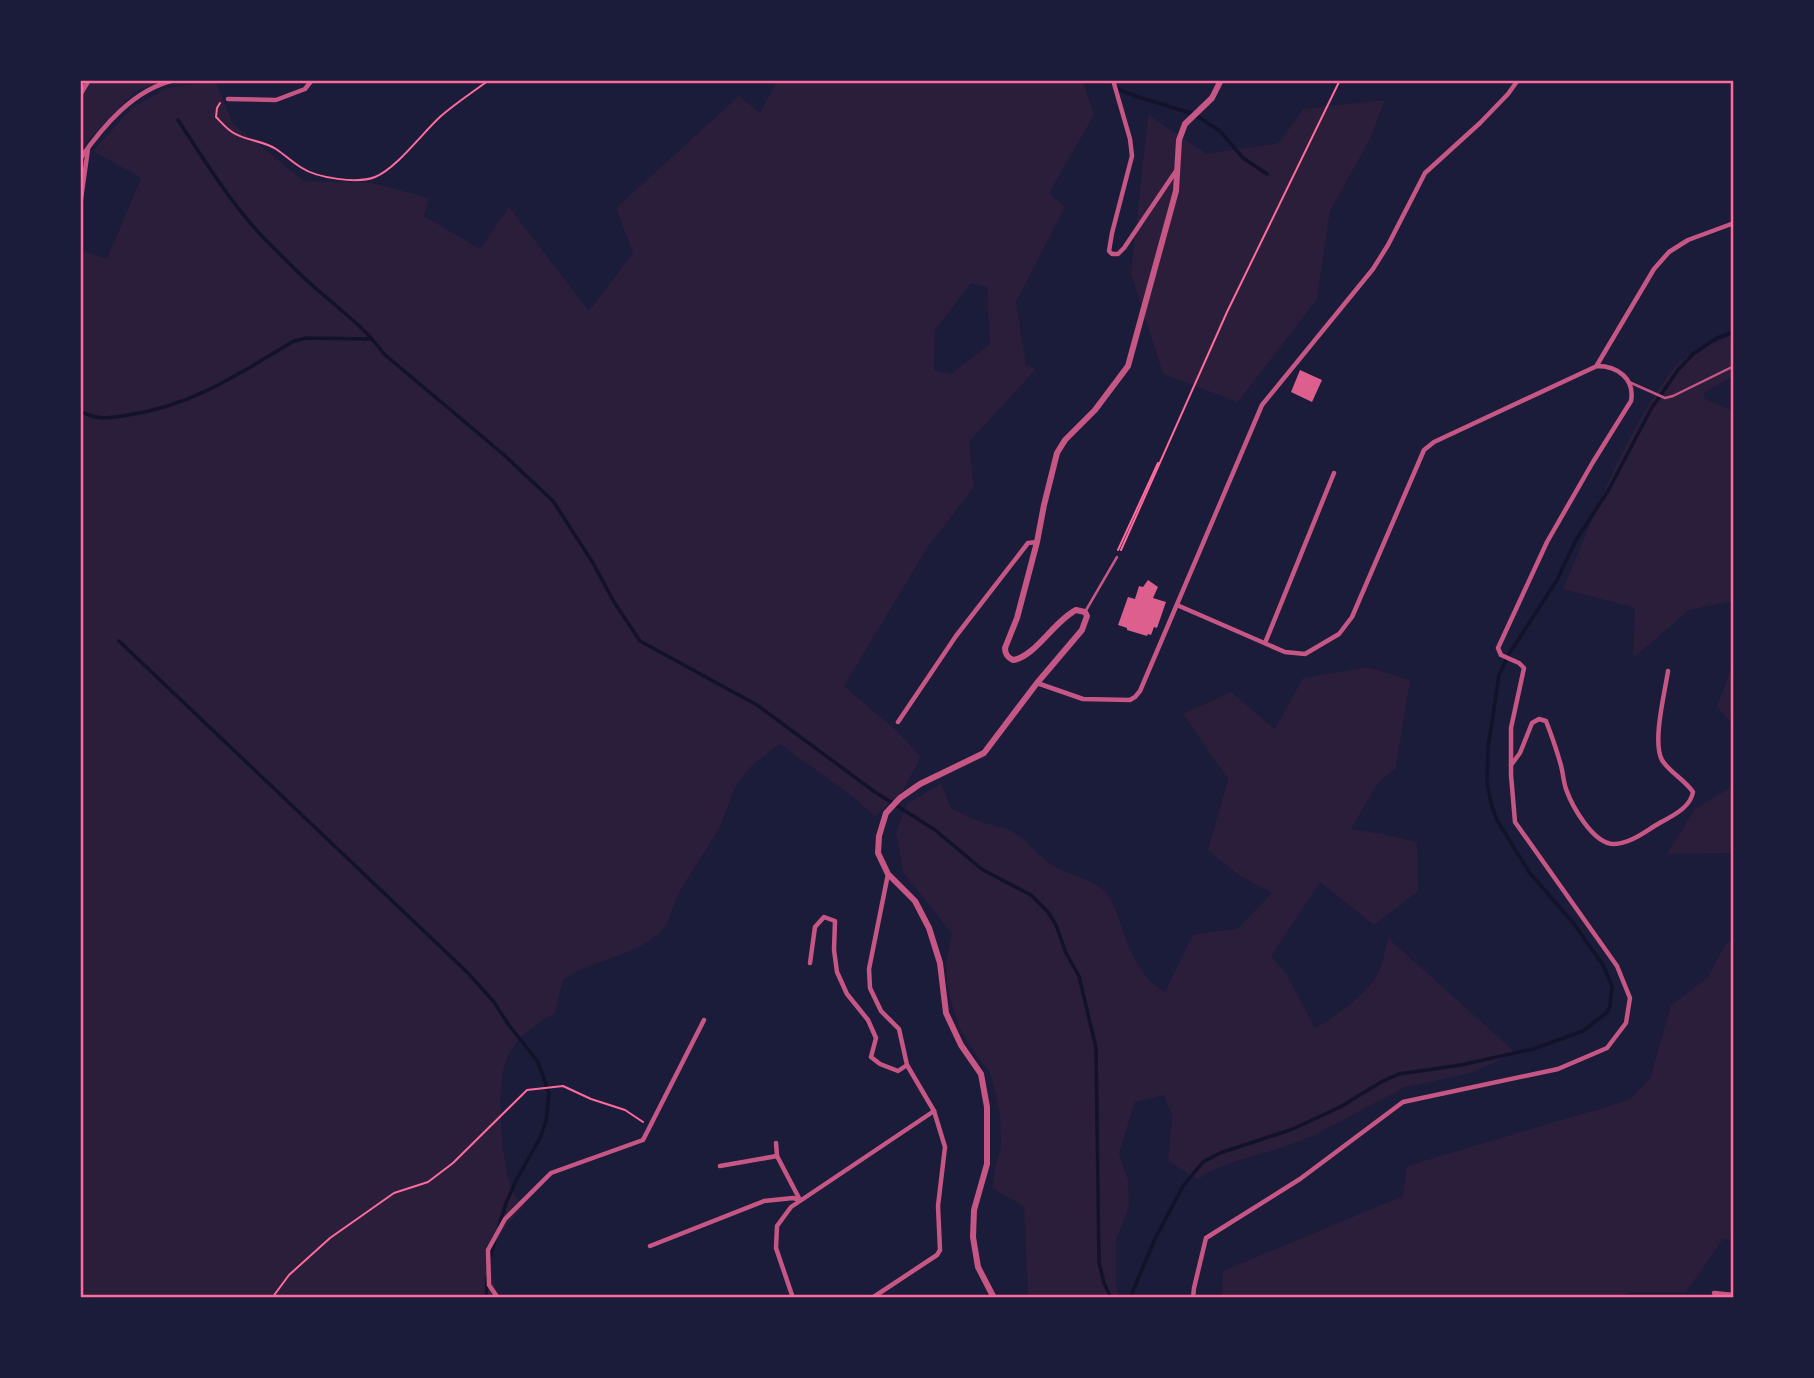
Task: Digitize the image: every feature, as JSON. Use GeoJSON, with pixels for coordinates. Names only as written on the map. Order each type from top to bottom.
{"type":"FeatureCollection","features":[{"type":"Feature","properties":{"kind":"street"},"geometry":{"type":"LineString","coordinates":[[80,95],[89,80]]}},
{"type":"Feature","properties":{"kind":"street"},"geometry":{"type":"LineString","coordinates":[[80,159],[125,105],[160,84],[175,80]]}},
{"type":"Feature","properties":{"kind":"street"},"geometry":{"type":"LineString","coordinates":[[262,80],[278,80]]}},
{"type":"Feature","properties":{"kind":"street"},"geometry":{"type":"LineString","coordinates":[[228,99],[276,100],[305,89],[312,80]]}},
{"type":"Feature","properties":{"kind":"street"},"geometry":{"type":"LineString","coordinates":[[1113,80],[1130,139],[1132,156],[1112,233],[1109,251],[1112,254],[1118,254],[1124,248],[1177,171]]}},
{"type":"Feature","properties":{"kind":"street"},"geometry":{"type":"LineString","coordinates":[[994,1297],[978,1267],[973,1237],[974,1210],[987,1164],[987,1107],[981,1074],[961,1045],[946,1013],[940,964],[929,928],[915,901],[888,874],[878,853],[879,836],[886,813],[900,798],[920,784],[984,753],[1037,683],[1082,630],[1087,616],[1076,610],[1056,625],[1025,656],[1013,660],[1005,653],[1037,542],[1057,453],[1095,410],[1128,366],[1176,191],[1179,140],[1185,124],[1212,98],[1221,80]]}},
{"type":"Feature","properties":{"kind":"street"},"geometry":{"type":"LineString","coordinates":[[1037,683],[1083,699],[1130,700],[1140,691],[1262,405],[1373,269],[1425,173],[1480,123],[1518,80]]}},
{"type":"Feature","properties":{"kind":"street"},"geometry":{"type":"LineString","coordinates":[[80,206],[88,148]]}},
{"type":"Feature","properties":{"kind":"street"},"geometry":{"type":"LineString","coordinates":[[1597,366],[1654,269],[1669,252],[1688,240],[1734,223]]}},
{"type":"Feature","properties":{"kind":"street"},"geometry":{"type":"LineString","coordinates":[[1177,605],[1284,652],[1306,654],[1339,634],[1352,617],[1424,450],[1434,442],[1597,366],[1612,368],[1629,382],[1633,391],[1631,401],[1547,542],[1498,648],[1502,655],[1524,668],[1511,728],[1515,822],[1617,966],[1630,998],[1626,1024],[1607,1048],[1558,1069],[1403,1102],[1300,1179],[1206,1238],[1194,1297]]}},
{"type":"Feature","properties":{"kind":"street"},"geometry":{"type":"LineString","coordinates":[[1265,643],[1334,474]]}},
{"type":"Feature","properties":{"kind":"street"},"geometry":{"type":"LineString","coordinates":[[898,722],[956,636],[1028,543],[1037,542]]}},
{"type":"Feature","properties":{"kind":"street"},"geometry":{"type":"LineString","coordinates":[[1511,766],[1520,753],[1532,723],[1539,719],[1546,721],[1566,789],[1580,817],[1601,840],[1611,844],[1636,838],[1680,811],[1692,798],[1693,792],[1688,784],[1661,759],[1657,747],[1668,671]]}},
{"type":"Feature","properties":{"kind":"street"},"geometry":{"type":"LineString","coordinates":[[872,1297],[937,1255],[940,1250],[938,1206],[945,1147],[933,1111],[906,1065],[899,1029],[881,1011],[870,988],[869,969],[888,874]]}},
{"type":"Feature","properties":{"kind":"street"},"geometry":{"type":"LineString","coordinates":[[810,962],[815,927],[824,917],[835,921],[834,950],[837,972],[847,994],[868,1020],[876,1038],[871,1057],[898,1071],[906,1065]]}},
{"type":"Feature","properties":{"kind":"street"},"geometry":{"type":"LineString","coordinates":[[498,1297],[489,1285],[488,1250],[505,1219],[551,1173],[643,1140],[704,1020]]}},
{"type":"Feature","properties":{"kind":"street"},"geometry":{"type":"LineString","coordinates":[[793,1297],[775,1248],[777,1226],[791,1207],[933,1111]]}},
{"type":"Feature","properties":{"kind":"street"},"geometry":{"type":"LineString","coordinates":[[776,1143],[777,1156],[801,1201]]}},
{"type":"Feature","properties":{"kind":"street"},"geometry":{"type":"LineString","coordinates":[[720,1166],[777,1156]]}},
{"type":"Feature","properties":{"kind":"street"},"geometry":{"type":"LineString","coordinates":[[650,1246],[764,1201],[793,1198],[801,1201]]}},
{"type":"Feature","properties":{"kind":"street"},"geometry":{"type":"LineString","coordinates":[[1714,1293],[1734,1295]]}},
{"type":"Feature","properties":{"kind":"lane"},"geometry":{"type":"LineString","coordinates":[[1629,382],[1665,398],[1734,366]]}},
{"type":"Feature","properties":{"kind":"lane"},"geometry":{"type":"LineString","coordinates":[[1084,612],[1117,556]]}},
{"type":"Feature","properties":{"kind":"path"},"geometry":{"type":"LineString","coordinates":[[228,99],[219,104],[216,117],[232,132],[263,142],[302,169],[318,176],[372,178],[395,162],[453,106],[489,80]]}},
{"type":"Feature","properties":{"kind":"path"},"geometry":{"type":"LineString","coordinates":[[1117,556],[1227,312],[1339,80]]}},
{"type":"Feature","properties":{"kind":"path"},"geometry":{"type":"LineString","coordinates":[[272,1297],[289,1275],[330,1238],[394,1193],[428,1182],[453,1163],[527,1090],[563,1086],[591,1100],[625,1110],[650,1127]]}},
{"type":"Feature","properties":{"kind":"shaded area"},"geometry":{"type":"Polygon","coordinates":[[[81,81],[163,81],[134,92],[85,144],[81,164],[81,81]]]}},
{"type":"Feature","properties":{"kind":"shaded area"},"geometry":{"type":"Polygon","coordinates":[[[215,81],[233,124],[304,181],[372,183],[429,198],[424,216],[480,249],[509,207],[589,311],[633,253],[616,208],[739,96],[760,113],[777,81],[1083,81],[1094,115],[1049,193],[1065,207],[1016,302],[1026,365],[1036,369],[969,442],[974,487],[927,548],[844,686],[897,731],[921,757],[902,792],[875,816],[780,744],[754,764],[738,783],[718,830],[681,890],[663,929],[640,946],[575,972],[563,980],[555,1013],[523,1036],[512,1049],[504,1068],[501,1104],[503,1146],[509,1182],[514,1194],[525,1205],[505,1227],[492,1251],[493,1279],[501,1297],[81,1298],[81,250],[107,259],[141,178],[93,151],[133,107],[167,88],[215,81]],[[971,283],[935,330],[934,370],[951,374],[990,344],[987,287],[971,283]]]}},
{"type":"Feature","properties":{"kind":"shaded area"},"geometry":{"type":"Polygon","coordinates":[[[1385,100],[1370,139],[1330,211],[1317,299],[1238,402],[1163,374],[1131,274],[1148,115],[1207,154],[1279,143],[1303,109],[1385,100]]]}},
{"type":"Feature","properties":{"kind":"shaded area"},"geometry":{"type":"Polygon","coordinates":[[[1733,335],[1733,376],[1703,393],[1705,399],[1733,411],[1733,601],[1689,610],[1633,658],[1635,608],[1563,589],[1628,441],[1670,373],[1687,357],[1733,335]]]}},
{"type":"Feature","properties":{"kind":"shaded area"},"geometry":{"type":"Polygon","coordinates":[[[1733,663],[1734,724],[1717,707],[1733,663]]]}},
{"type":"Feature","properties":{"kind":"shaded area"},"geometry":{"type":"Polygon","coordinates":[[[1367,667],[1410,680],[1396,768],[1377,784],[1351,829],[1417,842],[1418,891],[1374,925],[1320,882],[1271,956],[1286,973],[1315,1028],[1366,990],[1381,966],[1388,938],[1516,1053],[1468,1074],[1405,1087],[1313,1136],[1230,1163],[1206,1173],[1198,1180],[1168,1161],[1172,1116],[1164,1095],[1135,1102],[1119,1153],[1128,1180],[1129,1206],[1116,1240],[1116,1283],[1119,1297],[1028,1297],[1024,1206],[992,1188],[1001,1148],[1000,1113],[990,1072],[960,1029],[947,984],[946,962],[952,934],[903,872],[896,832],[907,804],[941,784],[951,808],[976,820],[1011,831],[1024,839],[1051,864],[1100,888],[1114,906],[1139,966],[1150,981],[1165,992],[1193,934],[1237,929],[1272,893],[1240,876],[1208,850],[1228,779],[1183,714],[1231,692],[1275,729],[1303,678],[1367,667]]]}},
{"type":"Feature","properties":{"kind":"shaded area"},"geometry":{"type":"Polygon","coordinates":[[[1733,786],[1733,853],[1667,854],[1695,809],[1733,786]]]}},
{"type":"Feature","properties":{"kind":"shaded area"},"geometry":{"type":"Polygon","coordinates":[[[1733,940],[1733,1240],[1723,1239],[1686,1292],[1630,1292],[1622,1298],[1222,1297],[1223,1271],[1403,1196],[1407,1166],[1629,1100],[1650,1079],[1671,1005],[1708,977],[1725,945],[1733,940]]]}},
{"type":"Feature","properties":{"kind":"building"},"geometry":{"type":"Polygon","coordinates":[[[1300,370],[1322,380],[1312,402],[1291,392],[1300,370]]]}},
{"type":"Feature","properties":{"kind":"building"},"geometry":{"type":"Polygon","coordinates":[[[1148,580],[1158,587],[1153,598],[1166,602],[1157,628],[1154,627],[1151,635],[1147,636],[1118,625],[1128,597],[1135,599],[1139,586],[1143,587],[1148,580]]]}},
{"type":"Feature","properties":{"kind":"waterway"},"geometry":{"type":"LineString","coordinates":[[1109,80],[1118,89],[1132,95],[1194,114],[1220,131],[1243,158],[1267,174]]}},
{"type":"Feature","properties":{"kind":"waterway"},"geometry":{"type":"LineString","coordinates":[[178,120],[227,193],[269,244],[364,331],[384,354],[503,454],[553,501],[640,641],[757,705],[875,792],[935,830],[983,870],[1031,895],[1048,912],[1079,976],[1096,1048],[1099,1262],[1111,1298]]}},
{"type":"Feature","properties":{"kind":"waterway"},"geometry":{"type":"LineString","coordinates":[[1130,1298],[1155,1239],[1183,1186],[1203,1162],[1220,1153],[1293,1129],[1340,1107],[1399,1074],[1461,1065],[1533,1049],[1583,1031],[1610,1007],[1612,986],[1603,965],[1574,924],[1529,872],[1492,807],[1487,783],[1488,748],[1499,675],[1509,654],[1557,580],[1576,540],[1608,491],[1651,409],[1678,370],[1693,354],[1717,338],[1734,332]]}},
{"type":"Feature","properties":{"kind":"waterway"},"geometry":{"type":"LineString","coordinates":[[80,412],[112,418],[173,404],[215,387],[294,341],[306,338],[371,339]]}},
{"type":"Feature","properties":{"kind":"waterway"},"geometry":{"type":"LineString","coordinates":[[119,641],[468,973],[494,1002],[538,1062],[549,1093],[546,1121],[506,1203],[499,1226]]}},
{"type":"Feature","properties":{"kind":"waterway"},"geometry":{"type":"LineString","coordinates":[[490,1257],[495,1240]]}},
{"type":"Feature","properties":{"kind":"waterway"},"geometry":{"type":"LineString","coordinates":[[486,1298],[487,1278]]}}]}
